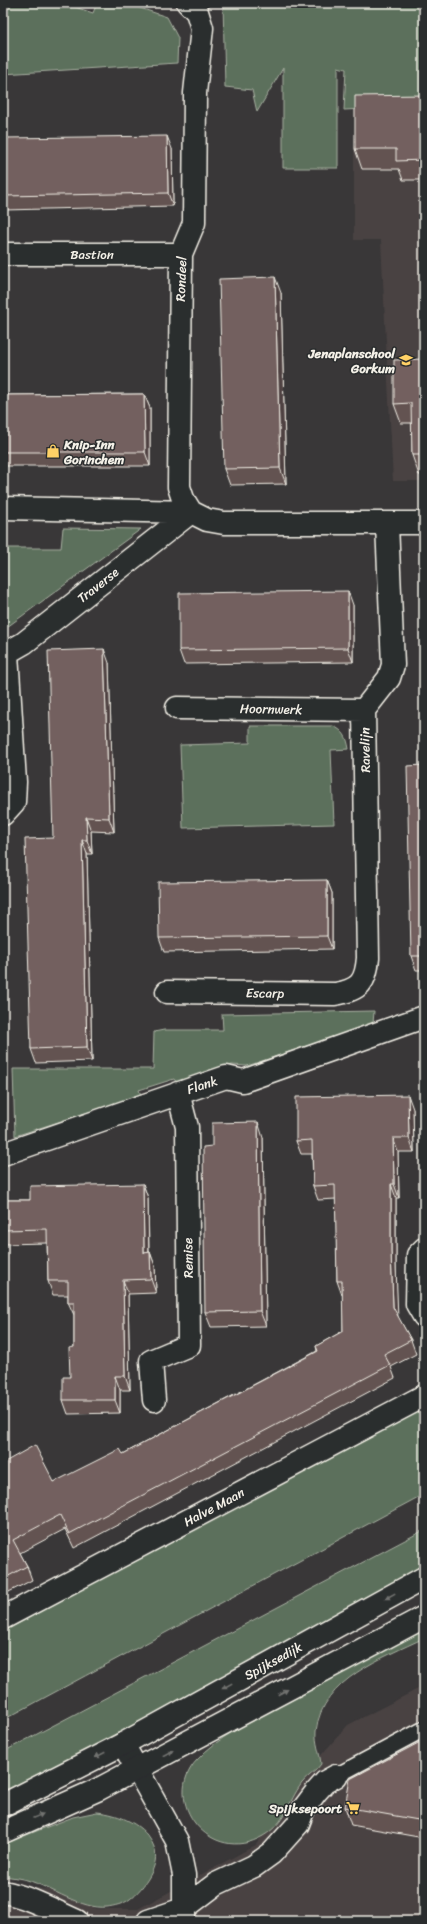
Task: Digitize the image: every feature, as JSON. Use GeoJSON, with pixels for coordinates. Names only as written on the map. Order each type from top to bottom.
{"type":"FeatureCollection","features":[{"type":"Feature","properties":{"kind":"street","name":"Rondeel"},"geometry":{"type":"LineString","coordinates":[[188,3],[197,12],[202,28],[195,93],[194,223],[181,254],[179,486],[183,499],[191,512]]}},
{"type":"Feature","properties":{"kind":"street","name":"Bastion"},"geometry":{"type":"LineString","coordinates":[[3,254],[181,254]]}},
{"type":"Feature","properties":{"kind":"street"},"geometry":{"type":"LineString","coordinates":[[3,508],[191,512],[207,520],[224,523],[424,523]]}},
{"type":"Feature","properties":{"kind":"street","name":"Traverse"},"geometry":{"type":"LineString","coordinates":[[5,655],[24,643],[191,512]]}},
{"type":"Feature","properties":{"kind":"street","name":"Ravelijn"},"geometry":{"type":"LineString","coordinates":[[360,984],[367,971],[368,958],[364,710],[382,690],[389,678],[393,665],[388,524]]}},
{"type":"Feature","properties":{"kind":"street"},"geometry":{"type":"LineString","coordinates":[[3,814],[14,802],[15,782],[5,655]]}},
{"type":"Feature","properties":{"kind":"street","name":"Hoornwerk"},"geometry":{"type":"LineString","coordinates":[[177,708],[364,710]]}},
{"type":"Feature","properties":{"kind":"street","name":"Escarp"},"geometry":{"type":"LineString","coordinates":[[167,992],[335,994],[347,992],[360,984]]}},
{"type":"Feature","properties":{"kind":"street","name":"Flank"},"geometry":{"type":"LineString","coordinates":[[3,1154],[226,1076],[243,1081],[424,1017]]}},
{"type":"Feature","properties":{"kind":"street","name":"Remise"},"geometry":{"type":"LineString","coordinates":[[154,1400],[151,1361],[189,1345],[187,1127],[178,1093]]}},
{"type":"Feature","properties":{"kind":"street"},"geometry":{"type":"LineString","coordinates":[[424,1248],[418,1255],[417,1304],[424,1316]]}},
{"type":"Feature","properties":{"kind":"street","name":"Halve Maan"},"geometry":{"type":"LineString","coordinates":[[3,1618],[424,1396]]}},
{"type":"Feature","properties":{"kind":"street","name":"Spijksedijk"},"geometry":{"type":"LineString","coordinates":[[3,1805],[123,1744],[424,1578]]}},
{"type":"Feature","properties":{"kind":"street"},"geometry":{"type":"LineString","coordinates":[[3,1832],[68,1804],[138,1769],[424,1617]]}},
{"type":"Feature","properties":{"kind":"street"},"geometry":{"type":"LineString","coordinates":[[123,1744],[177,1841],[184,1875],[184,1915]]}},
{"type":"Feature","properties":{"kind":"street"},"geometry":{"type":"LineString","coordinates":[[148,1921],[184,1915],[216,1884],[254,1866],[272,1853],[298,1824],[304,1808],[316,1792],[325,1782],[336,1776]]}},
{"type":"Feature","properties":{"kind":"street"},"geometry":{"type":"LineString","coordinates":[[3,1892],[16,1894],[42,1904],[77,1921]]}},
{"type":"Feature","properties":{"kind":"lane"},"geometry":{"type":"LineString","coordinates":[[336,1776],[424,1728]]}},
{"type":"Feature","properties":{"kind":"shaded area","name":"Jenaplanschool Gorkum"},"geometry":{"type":"Polygon","coordinates":[[[424,103],[424,481],[393,481],[381,240],[354,240],[354,106],[424,103]]]}},
{"type":"Feature","properties":{"kind":"shaded area","name":"Spijksepoort"},"geometry":{"type":"Polygon","coordinates":[[[424,1686],[424,1921],[3,1921],[3,1883],[51,1890],[97,1909],[138,1909],[256,1845],[307,1771],[348,1725],[424,1686]]]}},
{"type":"Feature","properties":{"kind":"green space"},"geometry":{"type":"Polygon","coordinates":[[[3,3],[63,3],[93,13],[97,3],[125,3],[167,17],[178,38],[177,63],[3,74],[3,3]]]}},
{"type":"Feature","properties":{"kind":"green space"},"geometry":{"type":"Polygon","coordinates":[[[223,3],[424,3],[424,106],[344,110],[346,69],[338,67],[338,168],[283,168],[283,68],[257,112],[252,90],[225,87],[223,3]]]}},
{"type":"Feature","properties":{"kind":"green space"},"geometry":{"type":"Polygon","coordinates":[[[63,528],[141,529],[3,630],[3,548],[61,548],[63,528]]]}},
{"type":"Feature","properties":{"kind":"green space"},"geometry":{"type":"Polygon","coordinates":[[[250,726],[333,726],[342,732],[346,738],[349,749],[331,750],[334,824],[183,828],[180,745],[250,743],[250,726]]]}},
{"type":"Feature","properties":{"kind":"green space"},"geometry":{"type":"Polygon","coordinates":[[[374,1011],[373,1024],[247,1066],[232,1065],[177,1083],[174,1079],[139,1090],[141,1095],[15,1136],[13,1069],[153,1069],[154,1032],[164,1030],[223,1030],[222,1014],[374,1011]]]}},
{"type":"Feature","properties":{"kind":"green space"},"geometry":{"type":"Polygon","coordinates":[[[424,1405],[424,1494],[3,1720],[3,1632],[424,1405]]]}},
{"type":"Feature","properties":{"kind":"green space"},"geometry":{"type":"Polygon","coordinates":[[[424,1530],[424,1572],[3,1798],[3,1752],[424,1530]]]}},
{"type":"Feature","properties":{"kind":"green space"},"geometry":{"type":"Polygon","coordinates":[[[424,1627],[424,1638],[357,1672],[342,1684],[330,1697],[321,1713],[316,1731],[316,1740],[321,1764],[302,1783],[286,1812],[271,1831],[263,1836],[244,1843],[225,1843],[209,1836],[196,1825],[187,1810],[184,1793],[187,1776],[197,1760],[214,1744],[342,1668],[371,1652],[424,1627]]]}},
{"type":"Feature","properties":{"kind":"green space"},"geometry":{"type":"Polygon","coordinates":[[[97,1812],[114,1815],[131,1822],[145,1833],[154,1847],[156,1854],[150,1876],[141,1889],[128,1901],[107,1907],[87,1905],[77,1902],[36,1883],[3,1876],[3,1844],[73,1817],[97,1812]]]}},
{"type":"Feature","properties":{"kind":"building"},"geometry":{"type":"Polygon","coordinates":[[[424,95],[424,160],[396,161],[396,149],[355,149],[355,96],[424,95]]]}},
{"type":"Feature","properties":{"kind":"building"},"geometry":{"type":"Polygon","coordinates":[[[167,136],[168,193],[3,196],[3,138],[167,136]]]}},
{"type":"Feature","properties":{"kind":"building"},"geometry":{"type":"Polygon","coordinates":[[[275,277],[280,468],[224,469],[219,279],[275,277]]]}},
{"type":"Feature","properties":{"kind":"building"},"geometry":{"type":"Polygon","coordinates":[[[424,359],[424,455],[412,455],[411,403],[394,404],[394,360],[424,359]]]}},
{"type":"Feature","properties":{"kind":"building"},"geometry":{"type":"Polygon","coordinates":[[[144,394],[145,452],[3,452],[3,395],[144,394]]]}},
{"type":"Feature","properties":{"kind":"building"},"geometry":{"type":"Polygon","coordinates":[[[348,591],[348,648],[179,650],[179,593],[348,591]]]}},
{"type":"Feature","properties":{"kind":"building"},"geometry":{"type":"Polygon","coordinates":[[[104,649],[109,818],[86,817],[87,840],[82,840],[87,1047],[31,1049],[25,839],[53,838],[48,651],[104,649]]]}},
{"type":"Feature","properties":{"kind":"building"},"geometry":{"type":"Polygon","coordinates":[[[424,765],[424,956],[411,956],[407,766],[424,765]]]}},
{"type":"Feature","properties":{"kind":"building"},"geometry":{"type":"Polygon","coordinates":[[[327,880],[327,936],[159,938],[158,882],[327,880]]]}},
{"type":"Feature","properties":{"kind":"building"},"geometry":{"type":"Polygon","coordinates":[[[408,1095],[409,1138],[393,1138],[394,1184],[391,1184],[391,1251],[393,1307],[411,1340],[384,1354],[390,1365],[69,1534],[60,1515],[13,1540],[27,1566],[3,1579],[3,1463],[35,1445],[54,1482],[120,1449],[123,1454],[318,1351],[316,1346],[343,1331],[342,1281],[337,1281],[335,1185],[313,1186],[312,1140],[296,1141],[296,1097],[408,1095]]]}},
{"type":"Feature","properties":{"kind":"building"},"geometry":{"type":"Polygon","coordinates":[[[258,1122],[260,1311],[205,1312],[203,1147],[212,1146],[212,1123],[258,1122]]]}},
{"type":"Feature","properties":{"kind":"building"},"geometry":{"type":"Polygon","coordinates":[[[143,1184],[144,1253],[150,1252],[151,1279],[123,1280],[125,1376],[115,1376],[115,1400],[63,1400],[63,1377],[70,1377],[69,1348],[74,1347],[74,1302],[68,1302],[68,1281],[48,1281],[47,1229],[3,1230],[3,1200],[30,1200],[30,1186],[143,1184]]]}},
{"type":"Feature","properties":{"kind":"building"},"geometry":{"type":"Polygon","coordinates":[[[424,1740],[424,1821],[345,1807],[350,1779],[424,1740]]]}},
{"type":"Feature","properties":{"kind":"place","name":"Jenaplanschool Gorkum"},"geometry":{"type":"Point","coordinates":[406,360]}},
{"type":"Feature","properties":{"kind":"place","name":"Knip-Inn Gorinchem"},"geometry":{"type":"Point","coordinates":[53,451]}},
{"type":"Feature","properties":{"kind":"place","name":"Spijksepoort"},"geometry":{"type":"Point","coordinates":[353,1808]}}]}
